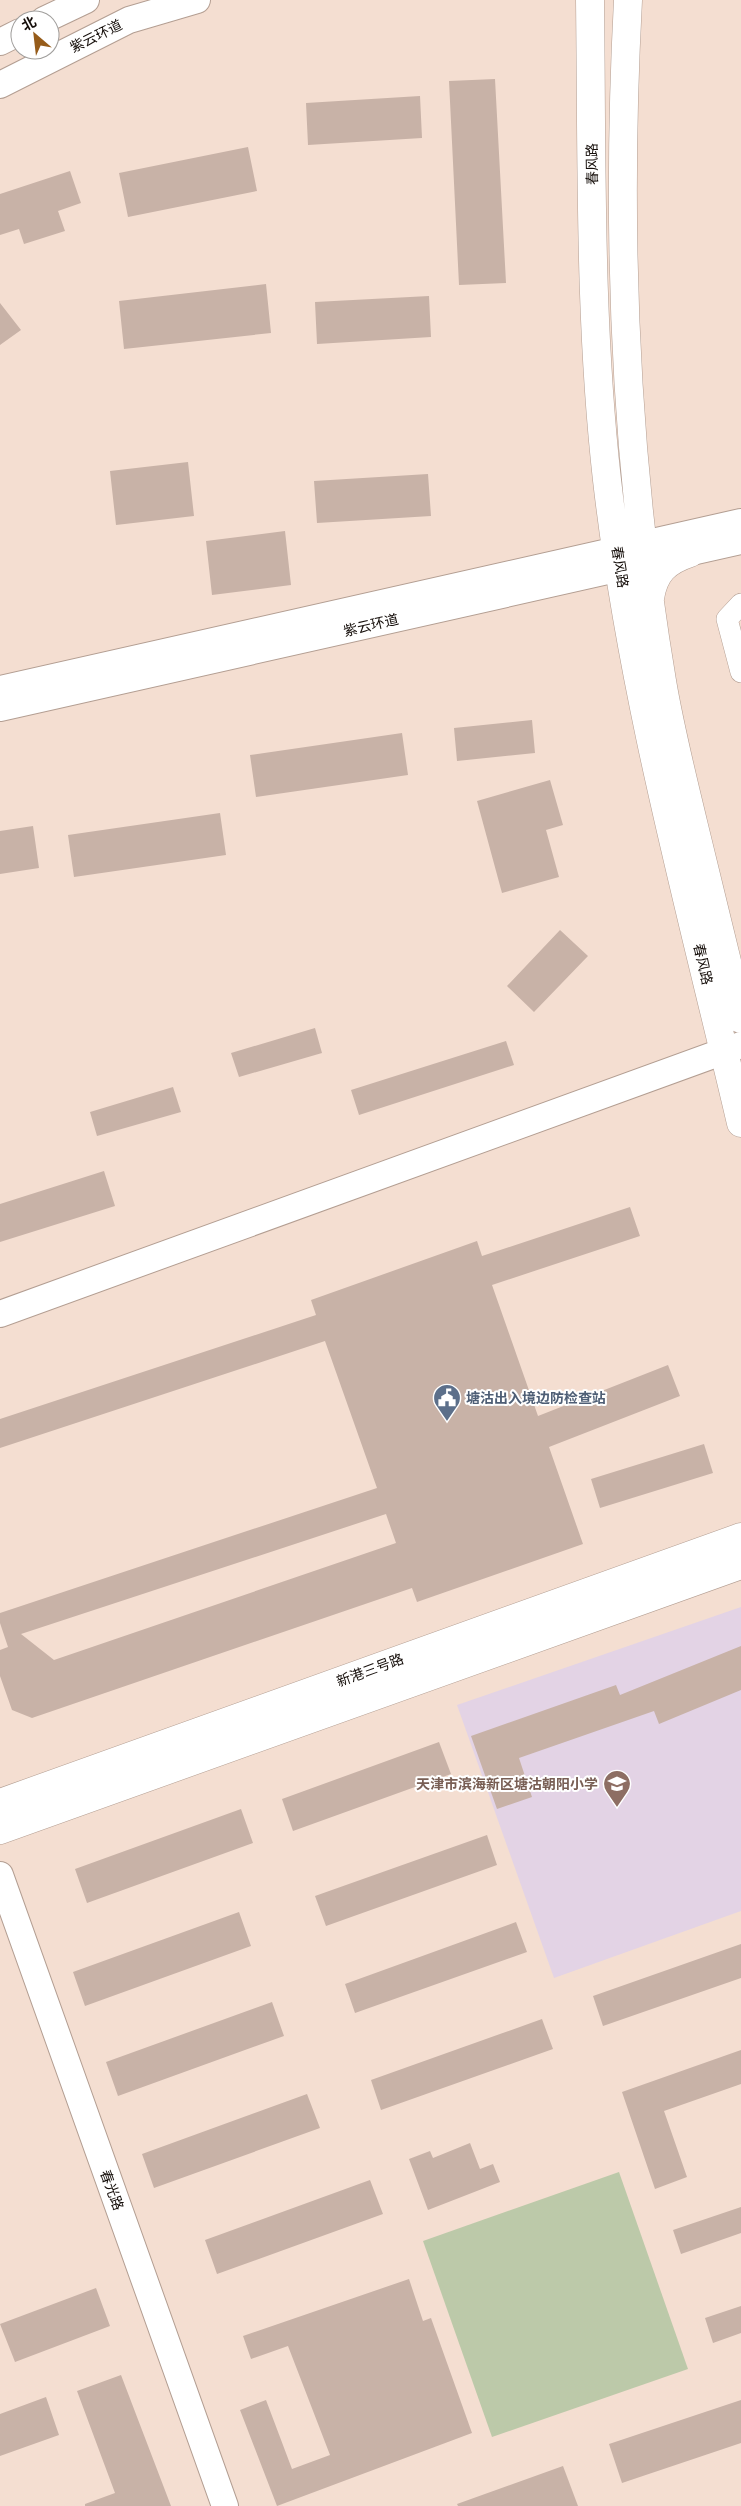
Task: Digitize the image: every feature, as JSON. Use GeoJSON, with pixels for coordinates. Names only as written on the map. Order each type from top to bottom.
{"type":"FeatureCollection","features":[{"type":"Feature","properties":{"kind":"main road","name":"春风路"},"geometry":{"type":"LineString","coordinates":[[590,0],[597,347],[607,478],[634,558]]}},
{"type":"Feature","properties":{"kind":"main road","name":"春风路"},"geometry":{"type":"LineString","coordinates":[[628,0],[623,200],[624,306],[632,449],[634,558],[644,714],[733,1049],[741,1123]]}},
{"type":"Feature","properties":{"kind":"main road"},"geometry":{"type":"LineString","coordinates":[[626,33],[632,16],[644,0]]}},
{"type":"Feature","properties":{"kind":"main road"},"geometry":{"type":"LineString","coordinates":[[638,603],[653,583],[660,569],[690,543]]}},
{"type":"Feature","properties":{"kind":"main road","name":"春风路"},"geometry":{"type":"LineString","coordinates":[[638,603],[672,734],[741,1019]]}},
{"type":"Feature","properties":{"kind":"main road","name":"新港三号路"},"geometry":{"type":"LineString","coordinates":[[0,1803],[741,1537]]}},
{"type":"Feature","properties":{"kind":"main road","name":"新港三号路"},"geometry":{"type":"LineString","coordinates":[[0,1830],[741,1565]]}},
{"type":"Feature","properties":{"kind":"street"},"geometry":{"type":"LineString","coordinates":[[60,12],[86,0]]}},
{"type":"Feature","properties":{"kind":"street","name":"紫云环道"},"geometry":{"type":"LineString","coordinates":[[0,85],[138,8],[196,0]]}},
{"type":"Feature","properties":{"kind":"street","name":"紫云环道"},"geometry":{"type":"LineString","coordinates":[[0,708],[634,558],[690,543],[741,522]]}},
{"type":"Feature","properties":{"kind":"street","name":"紫云环道"},"geometry":{"type":"LineString","coordinates":[[690,543],[741,541]]}},
{"type":"Feature","properties":{"kind":"street","name":"紫云环道"},"geometry":{"type":"LineString","coordinates":[[0,689],[634,558]]}},
{"type":"Feature","properties":{"kind":"street"},"geometry":{"type":"LineString","coordinates":[[741,604],[727,619],[741,672]]}},
{"type":"Feature","properties":{"kind":"street"},"geometry":{"type":"LineString","coordinates":[[0,1314],[733,1049]]}},
{"type":"Feature","properties":{"kind":"street","name":"春光路"},"geometry":{"type":"LineString","coordinates":[[0,1875],[225,2506]]}},
{"type":"Feature","properties":{"kind":"street","name":"春光路"},"geometry":{"type":"LineString","coordinates":[[0,1921],[209,2506]]}},
{"type":"Feature","properties":{"kind":"shaded area","name":"天津市滨海新区塘沽朝阳小学"},"geometry":{"type":"Polygon","coordinates":[[[741,1607],[741,1911],[554,1978],[457,1705],[741,1607]]]}},
{"type":"Feature","properties":{"kind":"green space"},"geometry":{"type":"Polygon","coordinates":[[[619,2172],[688,2369],[492,2437],[423,2241],[619,2172]]]}},
{"type":"Feature","properties":{"kind":"building"},"geometry":{"type":"Polygon","coordinates":[[[495,79],[506,283],[459,285],[449,81],[495,79]]]}},
{"type":"Feature","properties":{"kind":"building"},"geometry":{"type":"Polygon","coordinates":[[[420,96],[422,138],[308,145],[306,103],[420,96]]]}},
{"type":"Feature","properties":{"kind":"building"},"geometry":{"type":"Polygon","coordinates":[[[248,147],[257,191],[128,217],[119,173],[248,147]]]}},
{"type":"Feature","properties":{"kind":"building"},"geometry":{"type":"Polygon","coordinates":[[[70,171],[81,203],[58,211],[65,231],[24,244],[19,229],[0,235],[0,194],[70,171]]]}},
{"type":"Feature","properties":{"kind":"building"},"geometry":{"type":"Polygon","coordinates":[[[266,284],[271,333],[124,349],[119,301],[266,284]]]}},
{"type":"Feature","properties":{"kind":"building"},"geometry":{"type":"Polygon","coordinates":[[[429,296],[431,337],[317,344],[315,302],[429,296]]]}},
{"type":"Feature","properties":{"kind":"building"},"geometry":{"type":"Polygon","coordinates":[[[0,303],[21,330],[0,345],[0,303]]]}},
{"type":"Feature","properties":{"kind":"building"},"geometry":{"type":"Polygon","coordinates":[[[188,462],[194,516],[116,525],[110,471],[188,462]]]}},
{"type":"Feature","properties":{"kind":"building"},"geometry":{"type":"Polygon","coordinates":[[[428,474],[431,516],[317,523],[314,481],[428,474]]]}},
{"type":"Feature","properties":{"kind":"building"},"geometry":{"type":"Polygon","coordinates":[[[285,531],[291,585],[212,595],[206,541],[285,531]]]}},
{"type":"Feature","properties":{"kind":"building"},"geometry":{"type":"Polygon","coordinates":[[[532,720],[535,753],[457,761],[454,728],[532,720]]]}},
{"type":"Feature","properties":{"kind":"building"},"geometry":{"type":"Polygon","coordinates":[[[402,733],[408,775],[256,797],[250,755],[402,733]]]}},
{"type":"Feature","properties":{"kind":"building"},"geometry":{"type":"Polygon","coordinates":[[[550,780],[563,825],[546,830],[559,877],[502,893],[477,801],[550,780]]]}},
{"type":"Feature","properties":{"kind":"building"},"geometry":{"type":"Polygon","coordinates":[[[220,813],[226,855],[74,877],[68,835],[220,813]]]}},
{"type":"Feature","properties":{"kind":"building"},"geometry":{"type":"Polygon","coordinates":[[[33,826],[39,868],[0,874],[0,831],[33,826]]]}},
{"type":"Feature","properties":{"kind":"building"},"geometry":{"type":"Polygon","coordinates":[[[560,930],[588,956],[534,1012],[507,986],[560,930]]]}},
{"type":"Feature","properties":{"kind":"building"},"geometry":{"type":"Polygon","coordinates":[[[315,1028],[322,1053],[239,1077],[231,1053],[315,1028]]]}},
{"type":"Feature","properties":{"kind":"building"},"geometry":{"type":"Polygon","coordinates":[[[506,1041],[514,1065],[359,1115],[351,1090],[506,1041]]]}},
{"type":"Feature","properties":{"kind":"building"},"geometry":{"type":"Polygon","coordinates":[[[173,1087],[181,1112],[97,1136],[90,1112],[173,1087]]]}},
{"type":"Feature","properties":{"kind":"building"},"geometry":{"type":"Polygon","coordinates":[[[104,1171],[115,1206],[0,1242],[0,1204],[104,1171]]]}},
{"type":"Feature","properties":{"kind":"building"},"geometry":{"type":"Polygon","coordinates":[[[630,1207],[640,1236],[492,1285],[538,1416],[668,1365],[680,1396],[549,1447],[583,1544],[417,1602],[412,1588],[32,1718],[12,1710],[0,1676],[0,1650],[8,1647],[0,1623],[0,1613],[377,1488],[325,1341],[0,1448],[0,1419],[316,1315],[311,1300],[477,1241],[482,1256],[630,1207]],[[386,1514],[21,1634],[54,1660],[396,1543],[386,1514]]]}},
{"type":"Feature","properties":{"kind":"building"},"geometry":{"type":"Polygon","coordinates":[[[704,1444],[713,1473],[600,1508],[591,1479],[704,1444]]]}},
{"type":"Feature","properties":{"kind":"building"},"geometry":{"type":"Polygon","coordinates":[[[741,1646],[741,1690],[659,1724],[654,1711],[519,1758],[532,1797],[497,1809],[471,1736],[616,1685],[620,1695],[741,1646]]]}},
{"type":"Feature","properties":{"kind":"building"},"geometry":{"type":"Polygon","coordinates":[[[439,1742],[451,1774],[293,1831],[282,1799],[439,1742]]]}},
{"type":"Feature","properties":{"kind":"building"},"geometry":{"type":"Polygon","coordinates":[[[241,1809],[253,1843],[87,1903],[75,1869],[241,1809]]]}},
{"type":"Feature","properties":{"kind":"building"},"geometry":{"type":"Polygon","coordinates":[[[487,1835],[497,1865],[326,1926],[315,1896],[487,1835]]]}},
{"type":"Feature","properties":{"kind":"building"},"geometry":{"type":"Polygon","coordinates":[[[239,1912],[251,1946],[85,2006],[73,1972],[239,1912]]]}},
{"type":"Feature","properties":{"kind":"building"},"geometry":{"type":"Polygon","coordinates":[[[516,1922],[527,1952],[355,2013],[345,1984],[516,1922]]]}},
{"type":"Feature","properties":{"kind":"building"},"geometry":{"type":"Polygon","coordinates":[[[741,1944],[741,1978],[603,2026],[593,1996],[741,1944]]]}},
{"type":"Feature","properties":{"kind":"building"},"geometry":{"type":"Polygon","coordinates":[[[272,2002],[284,2036],[118,2096],[106,2062],[272,2002]]]}},
{"type":"Feature","properties":{"kind":"building"},"geometry":{"type":"Polygon","coordinates":[[[542,2019],[553,2049],[381,2110],[371,2080],[542,2019]]]}},
{"type":"Feature","properties":{"kind":"building"},"geometry":{"type":"Polygon","coordinates":[[[741,2050],[741,2084],[664,2111],[687,2177],[655,2189],[622,2092],[741,2050]]]}},
{"type":"Feature","properties":{"kind":"building"},"geometry":{"type":"Polygon","coordinates":[[[307,2094],[320,2128],[154,2188],[142,2154],[307,2094]]]}},
{"type":"Feature","properties":{"kind":"building"},"geometry":{"type":"Polygon","coordinates":[[[470,2143],[480,2169],[493,2164],[500,2182],[428,2210],[409,2159],[430,2151],[433,2158],[470,2143]]]}},
{"type":"Feature","properties":{"kind":"building"},"geometry":{"type":"Polygon","coordinates":[[[370,2180],[383,2214],[217,2274],[205,2240],[370,2180]]]}},
{"type":"Feature","properties":{"kind":"building"},"geometry":{"type":"Polygon","coordinates":[[[741,2207],[741,2233],[681,2254],[673,2230],[741,2207]]]}},
{"type":"Feature","properties":{"kind":"building"},"geometry":{"type":"Polygon","coordinates":[[[409,2279],[423,2321],[431,2318],[472,2433],[277,2506],[240,2410],[266,2400],[292,2469],[330,2455],[288,2346],[251,2359],[243,2336],[409,2279]]]}},
{"type":"Feature","properties":{"kind":"building"},"geometry":{"type":"Polygon","coordinates":[[[96,2288],[110,2326],[15,2362],[0,2324],[96,2288]]]}},
{"type":"Feature","properties":{"kind":"building"},"geometry":{"type":"Polygon","coordinates":[[[741,2306],[741,2333],[713,2343],[705,2318],[741,2306]]]}},
{"type":"Feature","properties":{"kind":"building"},"geometry":{"type":"Polygon","coordinates":[[[121,2375],[171,2506],[85,2506],[85,2504],[115,2493],[77,2391],[121,2375]]]}},
{"type":"Feature","properties":{"kind":"building"},"geometry":{"type":"Polygon","coordinates":[[[46,2397],[59,2435],[0,2456],[0,2414],[46,2397]]]}},
{"type":"Feature","properties":{"kind":"building"},"geometry":{"type":"Polygon","coordinates":[[[741,2400],[741,2443],[622,2483],[609,2444],[741,2400]]]}},
{"type":"Feature","properties":{"kind":"building"},"geometry":{"type":"Polygon","coordinates":[[[563,2466],[578,2506],[458,2506],[457,2504],[563,2466]]]}},
{"type":"Feature","properties":{"kind":"place","name":"塘沽出入境边防检查站"},"geometry":{"type":"Point","coordinates":[447,1422]}},
{"type":"Feature","properties":{"kind":"place","name":"天津市滨海新区塘沽朝阳小学"},"geometry":{"type":"Point","coordinates":[617,1808]}}]}
